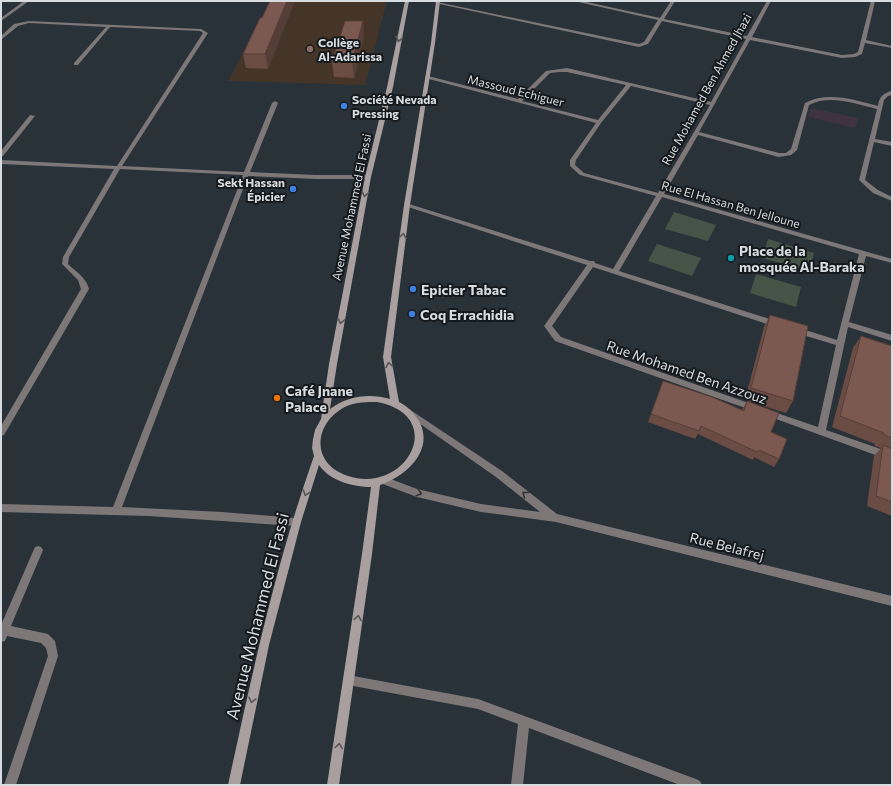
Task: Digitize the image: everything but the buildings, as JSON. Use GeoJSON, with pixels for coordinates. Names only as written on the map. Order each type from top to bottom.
{"type":"FeatureCollection","features":[{"type":"Feature","properties":{"kind":"main road","name":"Avenue Mohammed El Fassi"},"geometry":{"type":"LineString","coordinates":[[325,418],[333,364],[368,177],[390,87],[407,1]]}},
{"type":"Feature","properties":{"kind":"main road"},"geometry":{"type":"LineString","coordinates":[[395,403],[387,357],[407,205],[428,78],[438,2]]}},
{"type":"Feature","properties":{"kind":"main road","name":"Avenue Mohammed El Fassi"},"geometry":{"type":"LineString","coordinates":[[377,398],[395,403],[408,412],[416,423],[419,436],[417,450],[410,463],[398,473],[379,481],[358,483],[341,478],[327,469],[318,456],[316,444],[318,430],[325,418],[340,406],[358,400],[377,398]]}},
{"type":"Feature","properties":{"kind":"main road","name":"Avenue Mohammed El Fassi"},"geometry":{"type":"LineString","coordinates":[[234,785],[264,645],[296,522],[318,456]]}},
{"type":"Feature","properties":{"kind":"main road"},"geometry":{"type":"LineString","coordinates":[[333,785],[379,481]]}},
{"type":"Feature","properties":{"kind":"street"},"geometry":{"type":"LineString","coordinates":[[1,20],[27,1]]}},
{"type":"Feature","properties":{"kind":"street"},"geometry":{"type":"LineString","coordinates":[[576,1],[662,18],[748,38],[846,57],[857,56],[860,54],[873,1]]}},
{"type":"Feature","properties":{"kind":"street"},"geometry":{"type":"LineString","coordinates":[[438,2],[634,46],[642,46],[646,43],[672,1]]}},
{"type":"Feature","properties":{"kind":"street","name":"Rue Mohamed Ben Ahmed Jhazi"},"geometry":{"type":"LineString","coordinates":[[615,272],[713,104],[769,1]]}},
{"type":"Feature","properties":{"kind":"street"},"geometry":{"type":"LineString","coordinates":[[1,39],[16,25],[23,22],[201,30],[206,33],[118,168],[66,257],[66,264],[81,279],[85,290],[1,433]]}},
{"type":"Feature","properties":{"kind":"street"},"geometry":{"type":"LineString","coordinates":[[76,64],[110,26]]}},
{"type":"Feature","properties":{"kind":"street"},"geometry":{"type":"LineString","coordinates":[[862,41],[892,47]]}},
{"type":"Feature","properties":{"kind":"street"},"geometry":{"type":"LineString","coordinates":[[520,101],[548,72],[567,70],[713,104]]}},
{"type":"Feature","properties":{"kind":"street","name":"Massoud Echiguer"},"geometry":{"type":"LineString","coordinates":[[428,78],[599,122]]}},
{"type":"Feature","properties":{"kind":"street"},"geometry":{"type":"LineString","coordinates":[[599,122],[629,85]]}},
{"type":"Feature","properties":{"kind":"street"},"geometry":{"type":"LineString","coordinates":[[892,93],[884,95],[881,99],[862,180],[868,187],[882,196],[892,199]]}},
{"type":"Feature","properties":{"kind":"street"},"geometry":{"type":"LineString","coordinates":[[695,133],[784,155],[790,154],[794,150],[807,104],[812,100],[819,98],[830,98],[880,108]]}},
{"type":"Feature","properties":{"kind":"street"},"geometry":{"type":"LineString","coordinates":[[116,510],[275,103]]}},
{"type":"Feature","properties":{"kind":"street"},"geometry":{"type":"LineString","coordinates":[[1,155],[32,116]]}},
{"type":"Feature","properties":{"kind":"street","name":"Rue El Hassan Ben Jelloune"},"geometry":{"type":"LineString","coordinates":[[599,122],[573,160],[572,164],[582,174],[892,261]]}},
{"type":"Feature","properties":{"kind":"street"},"geometry":{"type":"LineString","coordinates":[[872,140],[892,144]]}},
{"type":"Feature","properties":{"kind":"street"},"geometry":{"type":"LineString","coordinates":[[1,162],[316,177],[368,177]]}},
{"type":"Feature","properties":{"kind":"street"},"geometry":{"type":"LineString","coordinates":[[407,205],[592,263],[615,272],[780,325]]}},
{"type":"Feature","properties":{"kind":"street"},"geometry":{"type":"LineString","coordinates":[[821,432],[840,344],[863,253]]}},
{"type":"Feature","properties":{"kind":"street","name":"Rue Mohamed Ben Azzouz"},"geometry":{"type":"LineString","coordinates":[[592,263],[548,326],[558,339],[565,343],[892,457]]}},
{"type":"Feature","properties":{"kind":"street"},"geometry":{"type":"LineString","coordinates":[[845,323],[892,338]]}},
{"type":"Feature","properties":{"kind":"street"},"geometry":{"type":"LineString","coordinates":[[787,327],[840,344]]}},
{"type":"Feature","properties":{"kind":"street","name":"Rue Belafrej"},"geometry":{"type":"LineString","coordinates":[[408,412],[499,474],[556,518]]}},
{"type":"Feature","properties":{"kind":"street","name":"Rue Belafrej"},"geometry":{"type":"LineString","coordinates":[[379,481],[417,493],[481,508],[556,518],[892,601]]}},
{"type":"Feature","properties":{"kind":"street"},"geometry":{"type":"LineString","coordinates":[[1,508],[116,510],[296,522]]}},
{"type":"Feature","properties":{"kind":"street"},"geometry":{"type":"LineString","coordinates":[[10,785],[53,656],[51,645],[44,638],[2,633],[38,550]]}},
{"type":"Feature","properties":{"kind":"street"},"geometry":{"type":"LineString","coordinates":[[348,680],[478,704],[696,785]]}},
{"type":"Feature","properties":{"kind":"street"},"geometry":{"type":"LineString","coordinates":[[517,785],[524,722]]}},
{"type":"Feature","properties":{"kind":"shaded area","name":"Collège Al-Adarissa"},"geometry":{"type":"Polygon","coordinates":[[[271,1],[387,1],[365,85],[228,81],[271,1]]]}},
{"type":"Feature","properties":{"kind":"shaded area"},"geometry":{"type":"Polygon","coordinates":[[[811,108],[858,118],[855,128],[808,117],[811,108]]]}},
{"type":"Feature","properties":{"kind":"green space"},"geometry":{"type":"Polygon","coordinates":[[[674,212],[716,225],[708,241],[665,229],[674,212]]]}},
{"type":"Feature","properties":{"kind":"green space"},"geometry":{"type":"Polygon","coordinates":[[[768,239],[814,253],[809,271],[762,258],[768,239]]]}},
{"type":"Feature","properties":{"kind":"green space"},"geometry":{"type":"Polygon","coordinates":[[[657,244],[701,258],[692,276],[648,261],[657,244]]]}},
{"type":"Feature","properties":{"kind":"green space"},"geometry":{"type":"Polygon","coordinates":[[[756,274],[801,287],[796,307],[750,293],[756,274]]]}},
{"type":"Feature","properties":{"kind":"place","name":"Collège Al-Adarissa"},"geometry":{"type":"Point","coordinates":[310,49]}},
{"type":"Feature","properties":{"kind":"place","name":"Société Nevada Pressing"},"geometry":{"type":"Point","coordinates":[344,106]}},
{"type":"Feature","properties":{"kind":"place","name":"Sekt Hassan Épicier"},"geometry":{"type":"Point","coordinates":[293,189]}},
{"type":"Feature","properties":{"kind":"place","name":"Place de la mosquée Al-Baraka"},"geometry":{"type":"Point","coordinates":[731,258]}},
{"type":"Feature","properties":{"kind":"place","name":"Epicier Tabac"},"geometry":{"type":"Point","coordinates":[413,289]}},
{"type":"Feature","properties":{"kind":"place","name":"Coq Errachidia"},"geometry":{"type":"Point","coordinates":[412,314]}},
{"type":"Feature","properties":{"kind":"place","name":"Café Jnane Palace"},"geometry":{"type":"Point","coordinates":[277,398]}}]}
